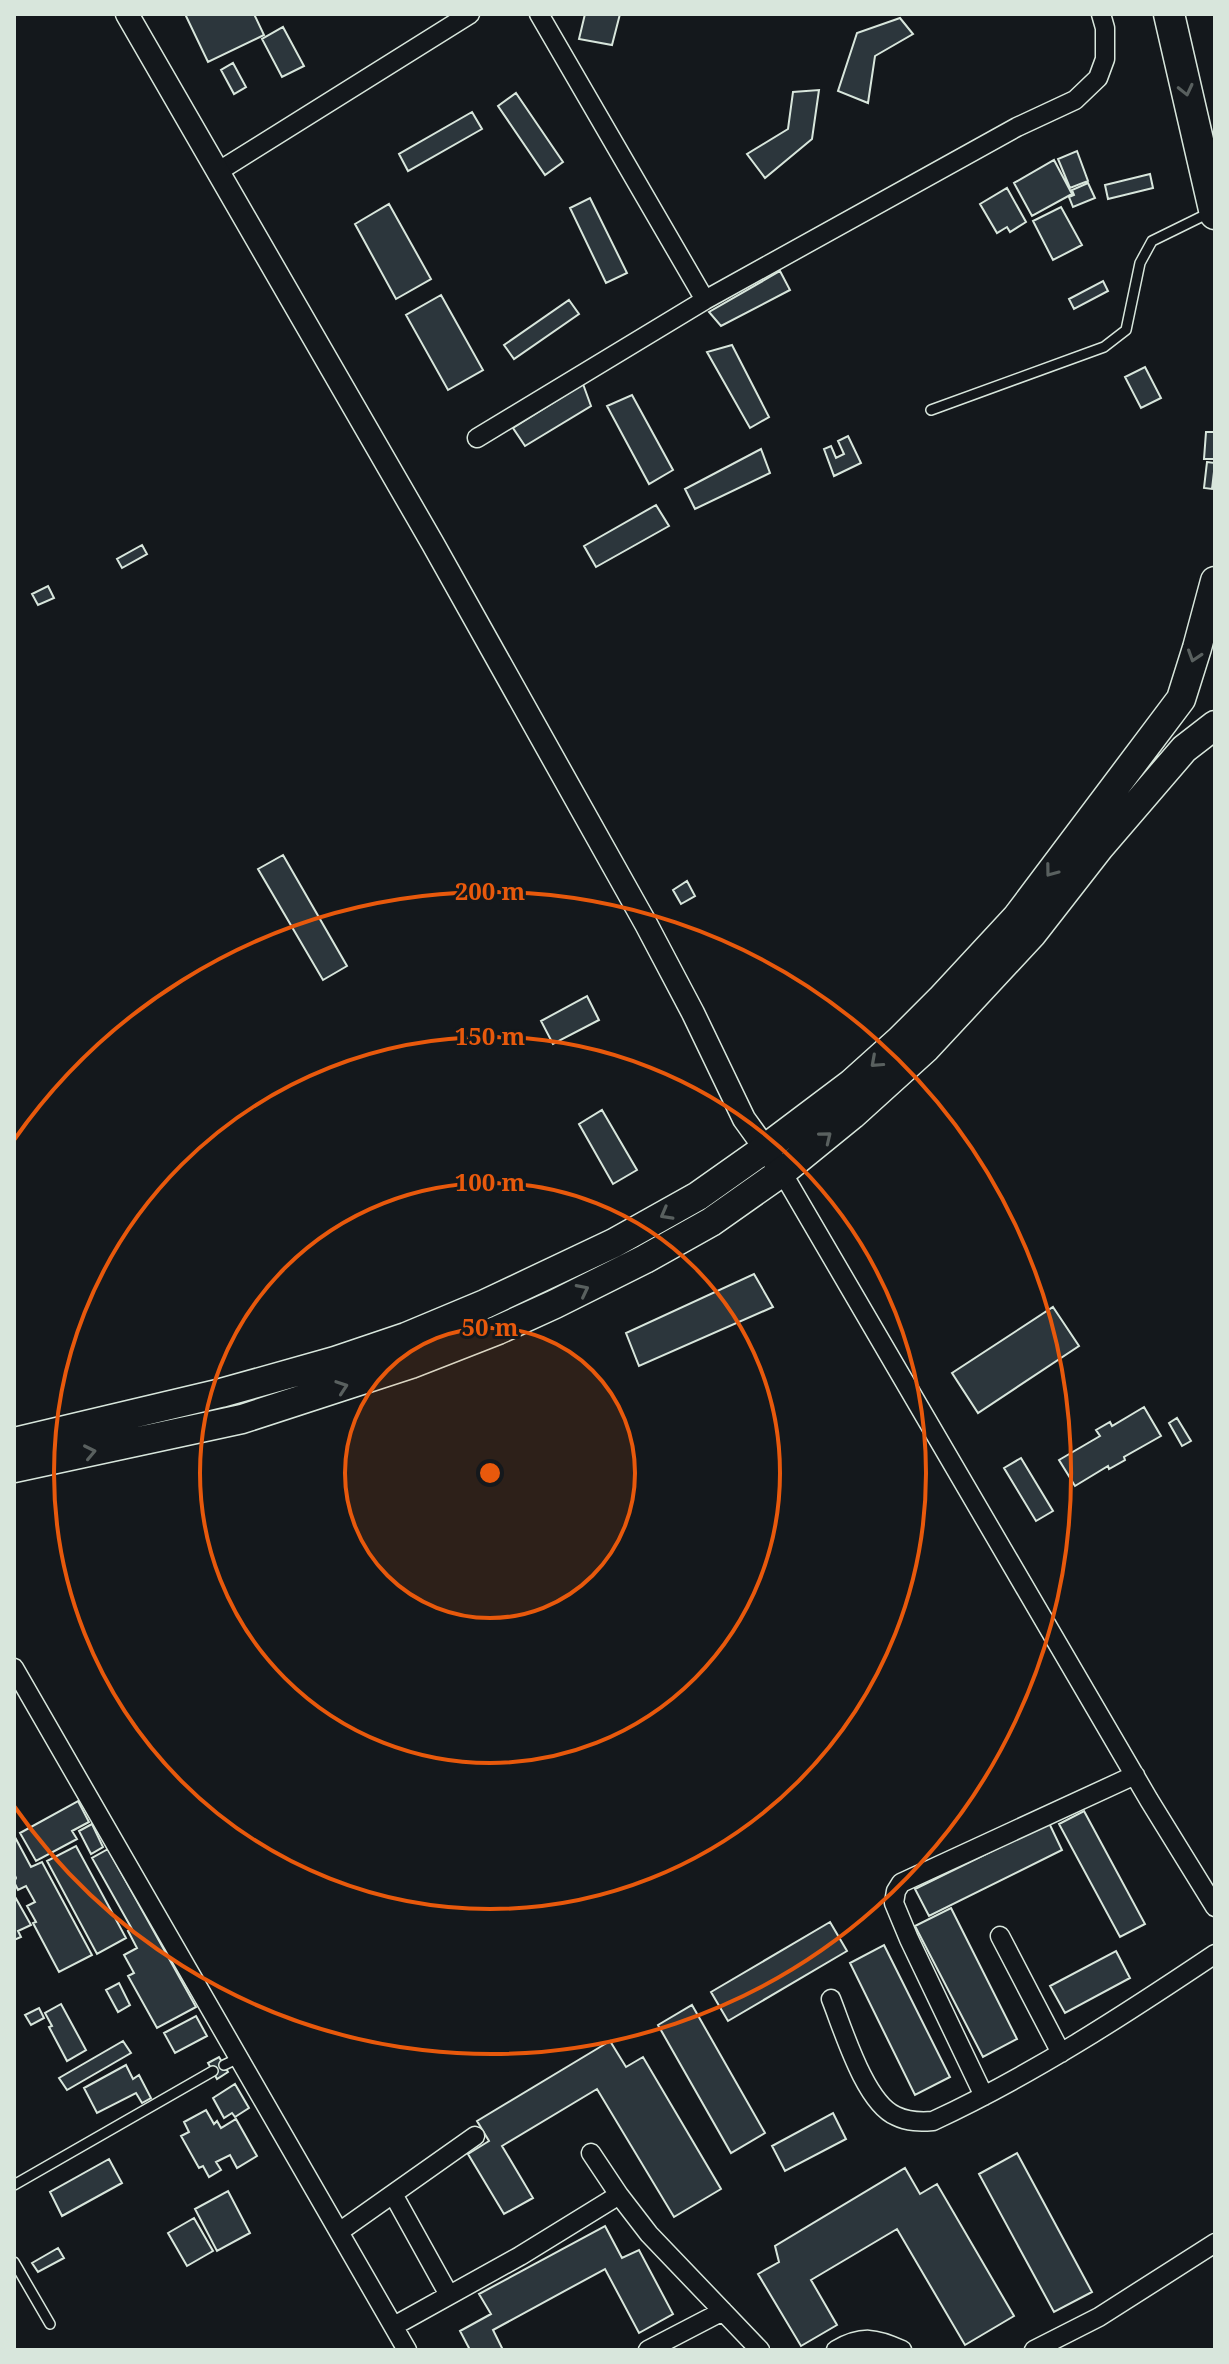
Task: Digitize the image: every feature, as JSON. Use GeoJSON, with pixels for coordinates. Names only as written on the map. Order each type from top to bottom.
{"type":"FeatureCollection","features":[{"type":"Feature","properties":{"kind":"highway"},"geometry":{"type":"LineString","coordinates":[[1169,14],[1215,212]]}},
{"type":"Feature","properties":{"kind":"main road"},"geometry":{"type":"LineString","coordinates":[[14,1442],[221,1393],[335,1361],[406,1337],[543,1279],[614,1243],[698,1196],[766,1148],[851,1084],[900,1040],[1017,917],[1181,699],[1215,581]]}},
{"type":"Feature","properties":{"kind":"main road"},"geometry":{"type":"LineString","coordinates":[[14,1468],[242,1419],[425,1358],[498,1330],[645,1259],[711,1222],[782,1172],[852,1115],[926,1048],[1032,934],[1099,848],[1184,749],[1215,725]]}},
{"type":"Feature","properties":{"kind":"street"},"geometry":{"type":"LineString","coordinates":[[127,14],[433,544],[608,856],[693,1013],[744,1119],[782,1172],[1215,1907]]}},
{"type":"Feature","properties":{"kind":"street"},"geometry":{"type":"LineString","coordinates":[[219,171],[470,14]]}},
{"type":"Feature","properties":{"kind":"street"},"geometry":{"type":"LineString","coordinates":[[539,14],[705,300]]}},
{"type":"Feature","properties":{"kind":"street"},"geometry":{"type":"LineString","coordinates":[[477,438],[705,300],[1017,127],[1075,100],[1098,78],[1105,59],[1105,28],[1101,14]]}},
{"type":"Feature","properties":{"kind":"street"},"geometry":{"type":"LineString","coordinates":[[14,1668],[231,2062],[339,2232],[407,2350]]}},
{"type":"Feature","properties":{"kind":"street"},"geometry":{"type":"LineString","coordinates":[[984,2096],[909,1939],[894,1903],[896,1891],[901,1883],[1135,1775]]}},
{"type":"Feature","properties":{"kind":"street"},"geometry":{"type":"LineString","coordinates":[[1000,1936],[1061,2053]]}},
{"type":"Feature","properties":{"kind":"street"},"geometry":{"type":"LineString","coordinates":[[831,1999],[853,2056],[875,2099],[894,2116],[918,2123],[933,2121],[1061,2053],[1169,1987],[1215,1954]]}},
{"type":"Feature","properties":{"kind":"street"},"geometry":{"type":"LineString","coordinates":[[339,2232],[475,2136]]}},
{"type":"Feature","properties":{"kind":"street"},"geometry":{"type":"LineString","coordinates":[[591,2153],[649,2234],[760,2350]]}},
{"type":"Feature","properties":{"kind":"street"},"geometry":{"type":"LineString","coordinates":[[393,2194],[449,2295]]}},
{"type":"Feature","properties":{"kind":"street"},"geometry":{"type":"LineString","coordinates":[[394,2326],[520,2256],[619,2195]]}},
{"type":"Feature","properties":{"kind":"street"},"geometry":{"type":"LineString","coordinates":[[1044,2348],[1215,2243]]}},
{"type":"Feature","properties":{"kind":"street"},"geometry":{"type":"LineString","coordinates":[[648,2350],[723,2311]]}},
{"type":"Feature","properties":{"kind":"street"},"geometry":{"type":"LineString","coordinates":[[836,2350],[851,2341],[865,2339],[874,2339],[902,2350]]}},
{"type":"Feature","properties":{"kind":"lane"},"geometry":{"type":"LineString","coordinates":[[931,410],[1104,347],[1126,330],[1140,263],[1152,241],[1215,212]]}},
{"type":"Feature","properties":{"kind":"lane"},"geometry":{"type":"LineString","coordinates":[[14,2185],[213,2071]]}},
{"type":"Feature","properties":{"kind":"lane"},"geometry":{"type":"LineString","coordinates":[[14,2262],[50,2324]]}},
{"type":"Feature","properties":{"kind":"building"},"geometry":{"type":"Polygon","coordinates":[[[185,14],[254,14],[264,35],[208,62],[185,14]]]}},
{"type":"Feature","properties":{"kind":"building"},"geometry":{"type":"Polygon","coordinates":[[[585,14],[620,14],[612,45],[579,39],[585,14]]]}},
{"type":"Feature","properties":{"kind":"building"},"geometry":{"type":"Polygon","coordinates":[[[900,18],[913,34],[875,56],[868,103],[838,91],[857,33],[900,18]]]}},
{"type":"Feature","properties":{"kind":"building"},"geometry":{"type":"Polygon","coordinates":[[[283,27],[304,66],[282,77],[262,39],[283,27]]]}},
{"type":"Feature","properties":{"kind":"building"},"geometry":{"type":"Polygon","coordinates":[[[233,63],[246,87],[234,94],[221,70],[233,63]]]}},
{"type":"Feature","properties":{"kind":"building"},"geometry":{"type":"Polygon","coordinates":[[[819,90],[812,139],[765,178],[747,154],[788,129],[793,92],[819,90]]]}},
{"type":"Feature","properties":{"kind":"building"},"geometry":{"type":"Polygon","coordinates":[[[516,93],[563,162],[545,175],[498,106],[516,93]]]}},
{"type":"Feature","properties":{"kind":"building"},"geometry":{"type":"Polygon","coordinates":[[[472,112],[482,129],[408,171],[399,154],[472,112]]]}},
{"type":"Feature","properties":{"kind":"building"},"geometry":{"type":"Polygon","coordinates":[[[1077,151],[1088,181],[1070,188],[1058,159],[1077,151]]]}},
{"type":"Feature","properties":{"kind":"building"},"geometry":{"type":"Polygon","coordinates":[[[1054,160],[1072,194],[1032,216],[1014,183],[1054,160]]]}},
{"type":"Feature","properties":{"kind":"building"},"geometry":{"type":"Polygon","coordinates":[[[1150,174],[1153,188],[1108,199],[1105,185],[1150,174]]]}},
{"type":"Feature","properties":{"kind":"building"},"geometry":{"type":"Polygon","coordinates":[[[1088,183],[1095,198],[1073,207],[1069,197],[1074,195],[1072,190],[1088,183]]]}},
{"type":"Feature","properties":{"kind":"building"},"geometry":{"type":"Polygon","coordinates":[[[1007,188],[1026,222],[1010,232],[1007,227],[997,233],[980,204],[1007,188]]]}},
{"type":"Feature","properties":{"kind":"building"},"geometry":{"type":"Polygon","coordinates":[[[590,198],[627,273],[606,283],[570,208],[590,198]]]}},
{"type":"Feature","properties":{"kind":"building"},"geometry":{"type":"Polygon","coordinates":[[[389,204],[431,279],[396,299],[355,224],[389,204]]]}},
{"type":"Feature","properties":{"kind":"building"},"geometry":{"type":"Polygon","coordinates":[[[1061,207],[1082,245],[1053,260],[1033,221],[1061,207]]]}},
{"type":"Feature","properties":{"kind":"building"},"geometry":{"type":"Polygon","coordinates":[[[780,271],[790,290],[721,326],[709,312],[780,271]]]}},
{"type":"Feature","properties":{"kind":"building"},"geometry":{"type":"Polygon","coordinates":[[[1103,281],[1108,291],[1074,309],[1069,299],[1103,281]]]}},
{"type":"Feature","properties":{"kind":"building"},"geometry":{"type":"Polygon","coordinates":[[[441,295],[483,370],[448,390],[406,315],[441,295]]]}},
{"type":"Feature","properties":{"kind":"building"},"geometry":{"type":"Polygon","coordinates":[[[569,300],[579,314],[514,359],[504,345],[569,300]]]}},
{"type":"Feature","properties":{"kind":"building"},"geometry":{"type":"Polygon","coordinates":[[[732,345],[769,417],[750,428],[707,352],[732,345]]]}},
{"type":"Feature","properties":{"kind":"building"},"geometry":{"type":"Polygon","coordinates":[[[1145,367],[1161,398],[1141,408],[1125,377],[1145,367]]]}},
{"type":"Feature","properties":{"kind":"building"},"geometry":{"type":"Polygon","coordinates":[[[583,384],[591,406],[525,446],[513,428],[583,384]]]}},
{"type":"Feature","properties":{"kind":"building"},"geometry":{"type":"Polygon","coordinates":[[[632,395],[673,470],[649,484],[607,406],[632,395]]]}},
{"type":"Feature","properties":{"kind":"building"},"geometry":{"type":"Polygon","coordinates":[[[1206,432],[1215,432],[1215,459],[1204,459],[1206,432]]]}},
{"type":"Feature","properties":{"kind":"building"},"geometry":{"type":"Polygon","coordinates":[[[848,436],[861,463],[834,476],[824,449],[831,446],[836,458],[844,454],[838,441],[848,436]]]}},
{"type":"Feature","properties":{"kind":"building"},"geometry":{"type":"Polygon","coordinates":[[[761,449],[770,473],[695,509],[685,489],[761,449]]]}},
{"type":"Feature","properties":{"kind":"building"},"geometry":{"type":"Polygon","coordinates":[[[1207,462],[1215,463],[1212,489],[1204,488],[1207,462]]]}},
{"type":"Feature","properties":{"kind":"building"},"geometry":{"type":"Polygon","coordinates":[[[656,505],[669,526],[596,567],[584,546],[656,505]]]}},
{"type":"Feature","properties":{"kind":"building"},"geometry":{"type":"Polygon","coordinates":[[[142,545],[147,554],[122,568],[117,559],[142,545]]]}},
{"type":"Feature","properties":{"kind":"building"},"geometry":{"type":"Polygon","coordinates":[[[48,586],[54,598],[38,605],[32,594],[48,586]]]}},
{"type":"Feature","properties":{"kind":"building"},"geometry":{"type":"Polygon","coordinates":[[[283,855],[347,966],[323,980],[258,869],[283,855]]]}},
{"type":"Feature","properties":{"kind":"building"},"geometry":{"type":"Polygon","coordinates":[[[687,881],[695,896],[681,904],[673,890],[687,881]]]}},
{"type":"Feature","properties":{"kind":"building"},"geometry":{"type":"Polygon","coordinates":[[[587,996],[599,1020],[553,1044],[541,1021],[587,996]]]}},
{"type":"Feature","properties":{"kind":"building"},"geometry":{"type":"Polygon","coordinates":[[[602,1110],[637,1170],[613,1184],[579,1124],[602,1110]]]}},
{"type":"Feature","properties":{"kind":"building"},"geometry":{"type":"Polygon","coordinates":[[[754,1274],[773,1307],[639,1366],[626,1333],[754,1274]]]}},
{"type":"Feature","properties":{"kind":"building"},"geometry":{"type":"Polygon","coordinates":[[[1053,1307],[1079,1346],[978,1413],[952,1373],[1053,1307]]]}},
{"type":"Feature","properties":{"kind":"building"},"geometry":{"type":"Polygon","coordinates":[[[1144,1407],[1161,1436],[1124,1457],[1125,1460],[1109,1469],[1108,1466],[1075,1486],[1059,1460],[1100,1436],[1096,1430],[1110,1422],[1112,1426],[1144,1407]]]}},
{"type":"Feature","properties":{"kind":"building"},"geometry":{"type":"Polygon","coordinates":[[[1177,1418],[1191,1441],[1182,1446],[1169,1423],[1177,1418]]]}},
{"type":"Feature","properties":{"kind":"building"},"geometry":{"type":"Polygon","coordinates":[[[1021,1458],[1053,1511],[1036,1521],[1004,1468],[1021,1458]]]}},
{"type":"Feature","properties":{"kind":"building"},"geometry":{"type":"Polygon","coordinates":[[[78,1801],[89,1822],[72,1831],[77,1839],[36,1861],[20,1833],[78,1801]]]}},
{"type":"Feature","properties":{"kind":"building"},"geometry":{"type":"Polygon","coordinates":[[[1084,1811],[1145,1924],[1120,1937],[1059,1824],[1084,1811]]]}},
{"type":"Feature","properties":{"kind":"building"},"geometry":{"type":"Polygon","coordinates":[[[1049,1823],[1062,1850],[929,1916],[915,1889],[1049,1823]]]}},
{"type":"Feature","properties":{"kind":"building"},"geometry":{"type":"Polygon","coordinates":[[[92,1824],[103,1847],[91,1854],[79,1831],[92,1824]]]}},
{"type":"Feature","properties":{"kind":"building"},"geometry":{"type":"Polygon","coordinates":[[[16,1839],[31,1867],[42,1862],[92,1955],[59,1972],[27,1906],[35,1902],[26,1886],[18,1890],[14,1882],[16,1839]]]}},
{"type":"Feature","properties":{"kind":"building"},"geometry":{"type":"Polygon","coordinates":[[[76,1846],[126,1938],[97,1954],[47,1861],[76,1846]]]}},
{"type":"Feature","properties":{"kind":"building"},"geometry":{"type":"Polygon","coordinates":[[[108,1849],[196,2007],[157,2028],[128,1976],[134,1973],[124,1955],[137,1948],[128,1931],[132,1929],[92,1858],[108,1849]]]}},
{"type":"Feature","properties":{"kind":"building"},"geometry":{"type":"Polygon","coordinates":[[[14,1895],[31,1925],[18,1931],[21,1937],[14,1940],[14,1895]]]}},
{"type":"Feature","properties":{"kind":"building"},"geometry":{"type":"Polygon","coordinates":[[[951,1908],[1017,2039],[983,2057],[915,1926],[951,1908]]]}},
{"type":"Feature","properties":{"kind":"building"},"geometry":{"type":"Polygon","coordinates":[[[830,1922],[847,1951],[728,2021],[711,1992],[830,1922]]]}},
{"type":"Feature","properties":{"kind":"building"},"geometry":{"type":"Polygon","coordinates":[[[884,1945],[950,2077],[915,2095],[850,1963],[884,1945]]]}},
{"type":"Feature","properties":{"kind":"building"},"geometry":{"type":"Polygon","coordinates":[[[1116,1951],[1130,1978],[1065,2013],[1050,1986],[1116,1951]]]}},
{"type":"Feature","properties":{"kind":"building"},"geometry":{"type":"Polygon","coordinates":[[[119,1983],[130,2005],[118,2012],[106,1990],[119,1983]]]}},
{"type":"Feature","properties":{"kind":"building"},"geometry":{"type":"Polygon","coordinates":[[[61,2004],[86,2050],[67,2061],[45,2013],[61,2004]]]}},
{"type":"Feature","properties":{"kind":"building"},"geometry":{"type":"Polygon","coordinates":[[[692,2005],[765,2133],[731,2153],[658,2025],[692,2005]]]}},
{"type":"Feature","properties":{"kind":"building"},"geometry":{"type":"Polygon","coordinates":[[[39,2008],[44,2018],[31,2025],[25,2015],[39,2008]]]}},
{"type":"Feature","properties":{"kind":"building"},"geometry":{"type":"Polygon","coordinates":[[[196,2016],[207,2036],[175,2053],[164,2033],[196,2016]]]}},
{"type":"Feature","properties":{"kind":"building"},"geometry":{"type":"Polygon","coordinates":[[[123,2041],[131,2053],[67,2090],[59,2078],[123,2041]]]}},
{"type":"Feature","properties":{"kind":"building"},"geometry":{"type":"Polygon","coordinates":[[[610,2041],[626,2067],[643,2057],[721,2189],[674,2217],[597,2089],[502,2146],[533,2198],[504,2214],[468,2154],[489,2141],[477,2121],[610,2041]]]}},
{"type":"Feature","properties":{"kind":"building"},"geometry":{"type":"Polygon","coordinates":[[[219,2057],[228,2072],[217,2079],[208,2063],[219,2057]]]}},
{"type":"Feature","properties":{"kind":"building"},"geometry":{"type":"Polygon","coordinates":[[[126,2065],[133,2079],[139,2075],[151,2098],[142,2103],[136,2093],[97,2113],[84,2088],[126,2065]]]}},
{"type":"Feature","properties":{"kind":"building"},"geometry":{"type":"Polygon","coordinates":[[[235,2084],[249,2108],[235,2117],[232,2113],[224,2118],[213,2098],[235,2084]]]}},
{"type":"Feature","properties":{"kind":"building"},"geometry":{"type":"Polygon","coordinates":[[[206,2110],[214,2124],[217,2121],[221,2128],[236,2119],[257,2156],[237,2168],[230,2155],[216,2162],[221,2170],[209,2177],[203,2166],[199,2168],[181,2136],[189,2132],[184,2122],[206,2110]]]}},
{"type":"Feature","properties":{"kind":"building"},"geometry":{"type":"Polygon","coordinates":[[[833,2113],[846,2139],[785,2171],[772,2146],[833,2113]]]}},
{"type":"Feature","properties":{"kind":"building"},"geometry":{"type":"Polygon","coordinates":[[[1017,2153],[1092,2292],[1054,2312],[979,2174],[1017,2153]]]}},
{"type":"Feature","properties":{"kind":"building"},"geometry":{"type":"Polygon","coordinates":[[[109,2159],[122,2183],[62,2216],[50,2192],[109,2159]]]}},
{"type":"Feature","properties":{"kind":"building"},"geometry":{"type":"Polygon","coordinates":[[[905,2168],[920,2194],[937,2184],[1014,2316],[965,2345],[897,2229],[811,2280],[837,2325],[801,2346],[758,2274],[779,2262],[775,2246],[905,2168]]]}},
{"type":"Feature","properties":{"kind":"building"},"geometry":{"type":"Polygon","coordinates":[[[228,2191],[250,2233],[217,2251],[195,2209],[228,2191]]]}},
{"type":"Feature","properties":{"kind":"building"},"geometry":{"type":"Polygon","coordinates":[[[194,2218],[213,2251],[187,2266],[168,2233],[194,2218]]]}},
{"type":"Feature","properties":{"kind":"building"},"geometry":{"type":"Polygon","coordinates":[[[605,2226],[622,2258],[639,2250],[673,2314],[639,2333],[605,2269],[493,2330],[503,2350],[470,2350],[460,2331],[491,2314],[479,2294],[605,2226]]]}},
{"type":"Feature","properties":{"kind":"building"},"geometry":{"type":"Polygon","coordinates":[[[58,2248],[64,2258],[38,2272],[32,2263],[58,2248]]]}}]}
